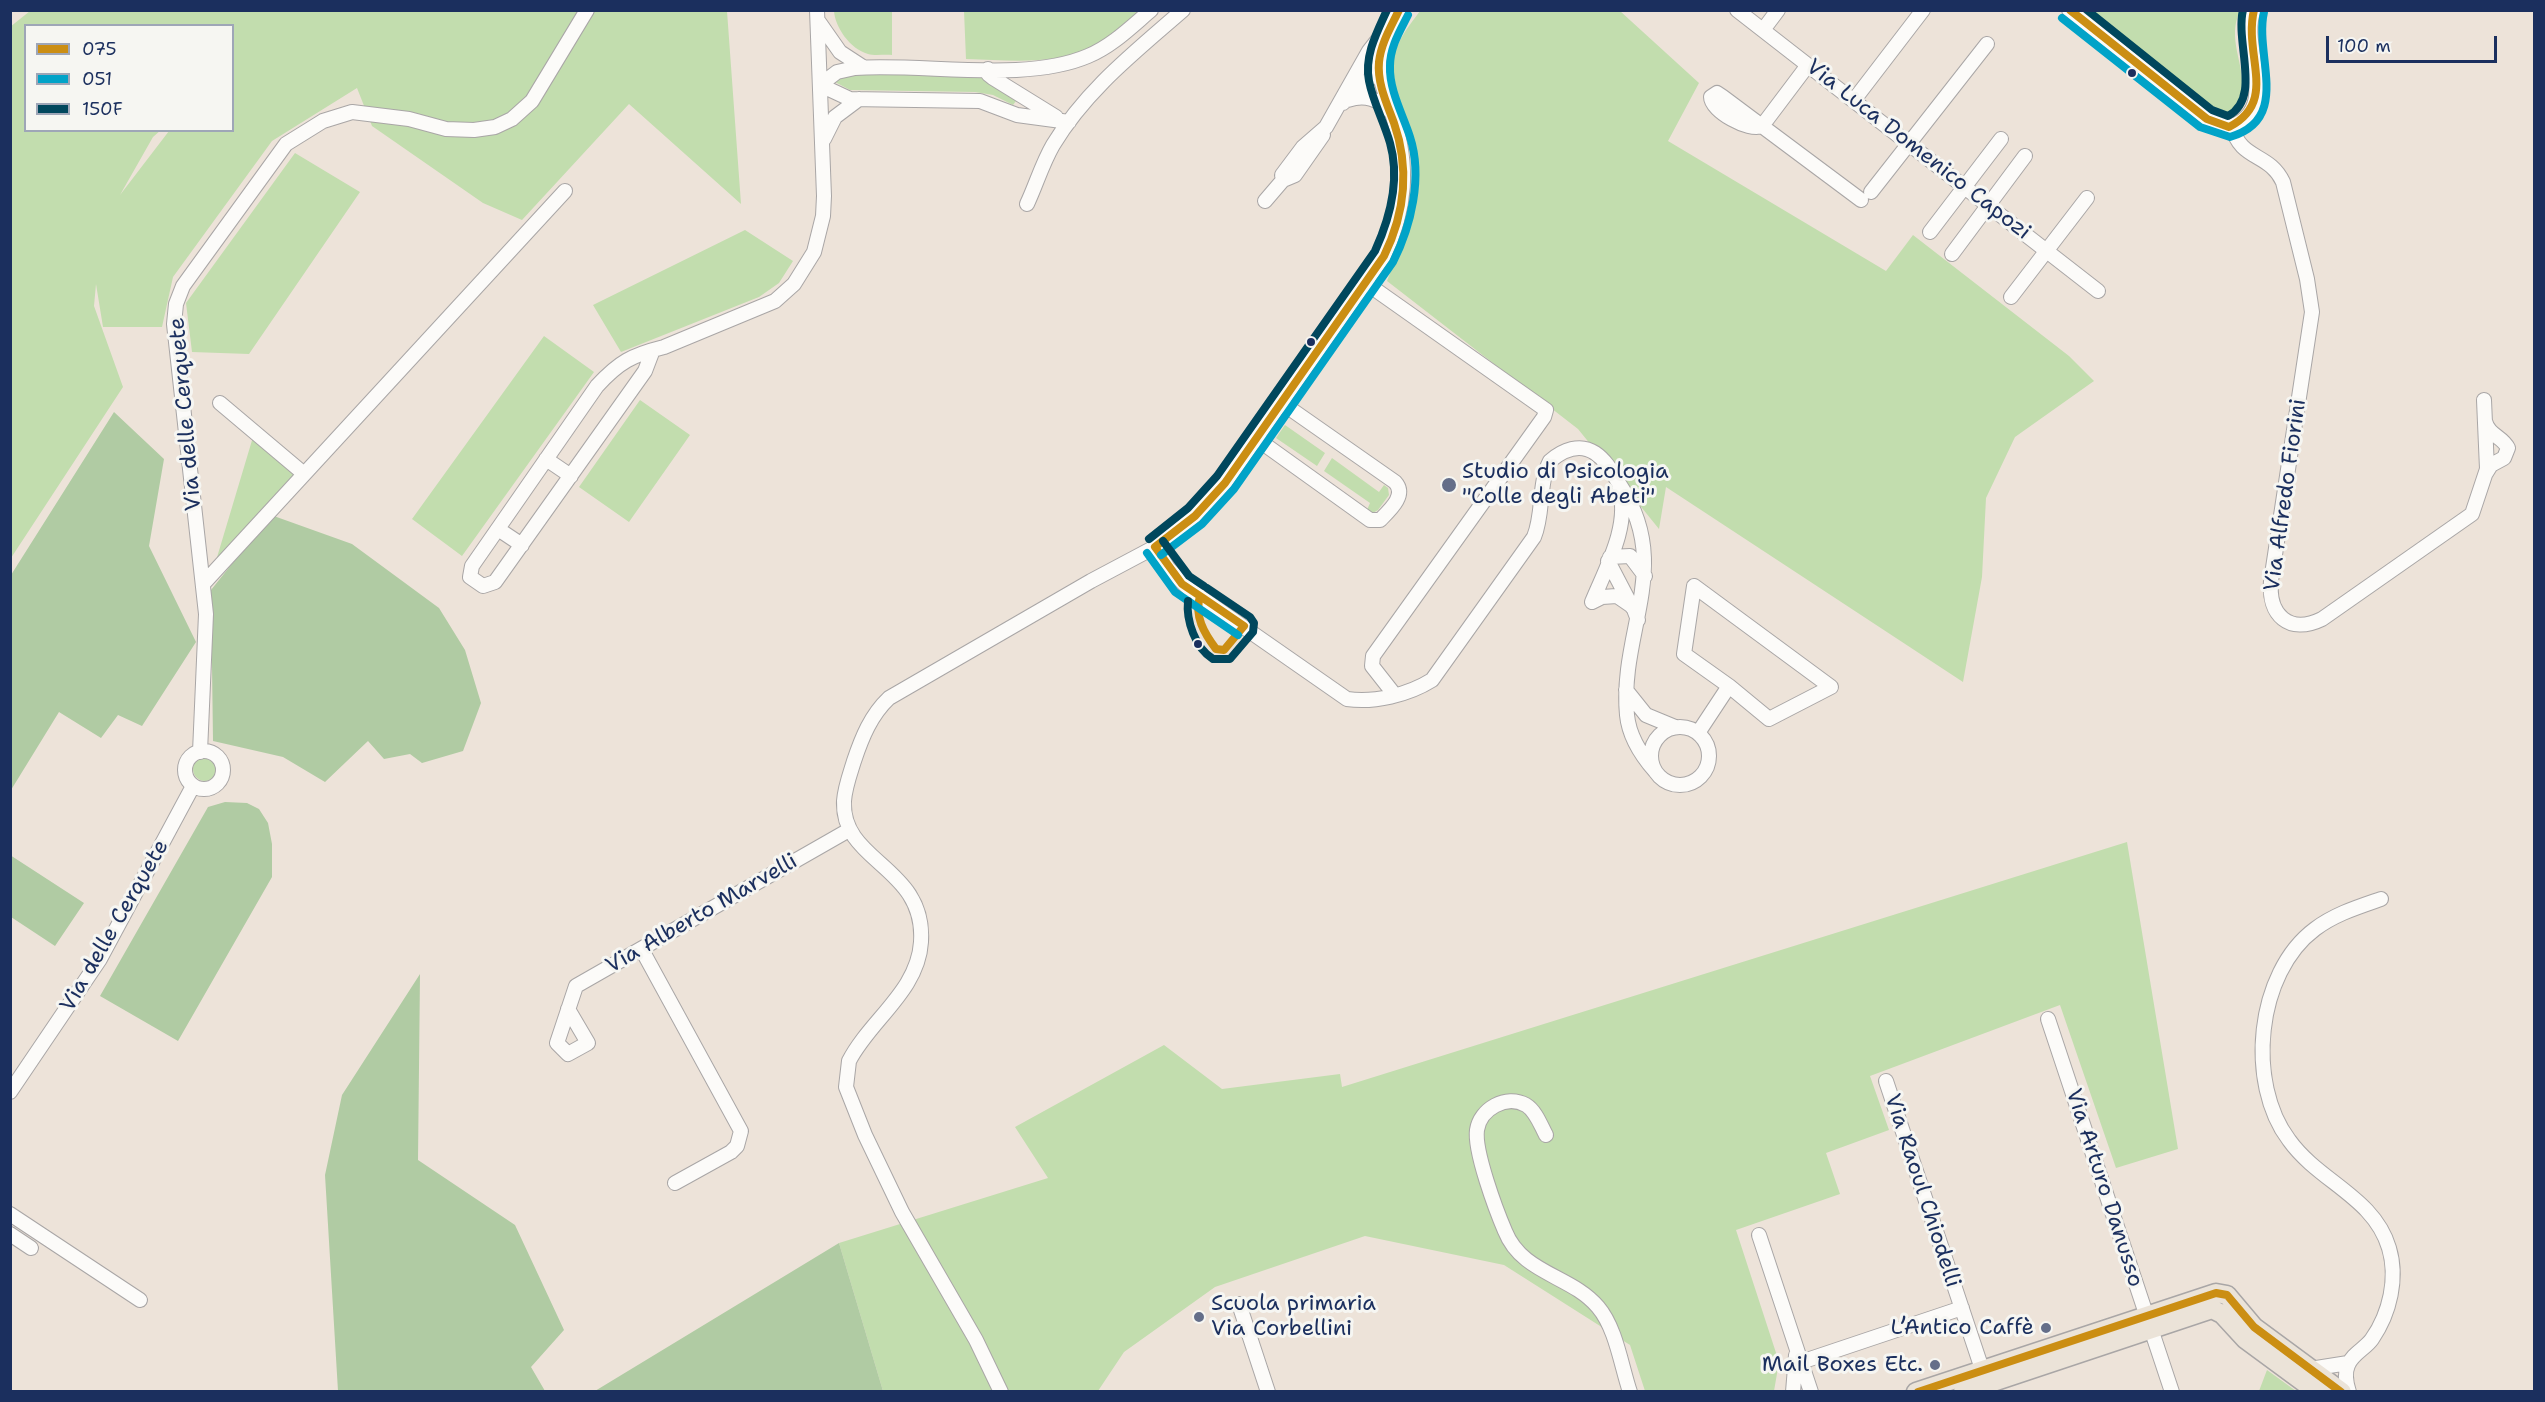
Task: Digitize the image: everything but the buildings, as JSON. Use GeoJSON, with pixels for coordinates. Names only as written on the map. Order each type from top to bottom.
{"type":"FeatureCollection","features":[{"type":"Feature","properties":{"kind":"main road"},"geometry":{"type":"LineString","coordinates":[[1916,1392],[1985,1376],[2149,1321],[2205,1294],[2222,1293],[2232,1300],[2254,1327],[2342,1392]]}},
{"type":"Feature","properties":{"kind":"main road"},"geometry":{"type":"LineString","coordinates":[[2149,1321],[2216,1310],[2239,1334],[2317,1392]]}},
{"type":"Feature","properties":{"kind":"main road"},"geometry":{"type":"LineString","coordinates":[[1963,1392],[1985,1376]]}},
{"type":"Feature","properties":{"kind":"street","name":"Via delle Cerquete"},"geometry":{"type":"LineString","coordinates":[[201,752],[206,614],[174,324],[176,304],[183,286],[286,144],[323,121],[352,112],[409,119],[446,129],[474,130],[495,127],[512,119],[532,101],[587,10]]}},
{"type":"Feature","properties":{"kind":"street"},"geometry":{"type":"LineString","coordinates":[[820,85],[837,72],[865,67],[1041,68],[1088,57],[1106,47],[1151,10]]}},
{"type":"Feature","properties":{"kind":"street"},"geometry":{"type":"LineString","coordinates":[[1027,204],[1053,145],[1094,88],[1183,10]]}},
{"type":"Feature","properties":{"kind":"street"},"geometry":{"type":"LineString","coordinates":[[1265,201],[1283,180],[1295,175],[1320,140],[1369,51],[1399,10]]}},
{"type":"Feature","properties":{"kind":"street","name":"Via Luca Domenico Capozi"},"geometry":{"type":"LineString","coordinates":[[1737,10],[2098,291]]}},
{"type":"Feature","properties":{"kind":"street"},"geometry":{"type":"LineString","coordinates":[[1763,30],[1778,10]]}},
{"type":"Feature","properties":{"kind":"street"},"geometry":{"type":"LineString","coordinates":[[1854,100],[1923,10]]}},
{"type":"Feature","properties":{"kind":"street"},"geometry":{"type":"LineString","coordinates":[[2069,10],[2207,119],[2220,126],[2232,126],[2246,115],[2257,90],[2250,36],[2254,10]]}},
{"type":"Feature","properties":{"kind":"street"},"geometry":{"type":"LineString","coordinates":[[817,14],[840,52],[865,67]]}},
{"type":"Feature","properties":{"kind":"street"},"geometry":{"type":"LineString","coordinates":[[653,350],[645,371],[495,582],[483,586],[470,577],[472,566],[498,528],[597,386],[611,371],[629,357],[753,312],[775,301],[794,284],[806,269],[819,234],[824,196],[817,14]]}},
{"type":"Feature","properties":{"kind":"street"},"geometry":{"type":"LineString","coordinates":[[1339,106],[1363,87],[1378,62],[1391,23]]}},
{"type":"Feature","properties":{"kind":"street"},"geometry":{"type":"LineString","coordinates":[[1808,65],[1762,126],[1866,196],[1987,44]]}},
{"type":"Feature","properties":{"kind":"street"},"geometry":{"type":"LineString","coordinates":[[1001,1392],[976,1340],[902,1212],[849,1098],[846,1074],[855,1049],[914,972],[919,957],[920,926],[906,888],[883,863],[858,844],[849,830],[844,802],[846,784],[872,719],[889,698],[1091,581],[1155,547],[1211,500],[1257,440],[1384,256],[1402,211],[1404,163],[1392,113],[1379,80],[1378,62]]}},
{"type":"Feature","properties":{"kind":"street"},"geometry":{"type":"LineString","coordinates":[[988,69],[988,74],[1027,101],[1050,115],[1069,122]]}},
{"type":"Feature","properties":{"kind":"street"},"geometry":{"type":"LineString","coordinates":[[820,85],[843,97],[980,101],[1017,116],[1069,122]]}},
{"type":"Feature","properties":{"kind":"street"},"geometry":{"type":"LineString","coordinates":[[1339,106],[1350,99],[1365,97],[1379,101],[1392,113]]}},
{"type":"Feature","properties":{"kind":"street"},"geometry":{"type":"LineString","coordinates":[[822,145],[835,117],[859,99]]}},
{"type":"Feature","properties":{"kind":"street","name":"Via Alfredo Fiorini"},"geometry":{"type":"LineString","coordinates":[[2232,126],[2239,145],[2271,165],[2283,182],[2312,304],[2271,581],[2271,601],[2277,613],[2288,622],[2300,625],[2312,624],[2333,612],[2470,517],[2478,503],[2486,473],[2491,465],[2492,450],[2484,418],[2484,400]]}},
{"type":"Feature","properties":{"kind":"street"},"geometry":{"type":"LineString","coordinates":[[1930,232],[2001,139]]}},
{"type":"Feature","properties":{"kind":"street"},"geometry":{"type":"LineString","coordinates":[[1952,254],[2025,156]]}},
{"type":"Feature","properties":{"kind":"street"},"geometry":{"type":"LineString","coordinates":[[203,584],[565,191]]}},
{"type":"Feature","properties":{"kind":"street"},"geometry":{"type":"LineString","coordinates":[[2011,297],[2087,198]]}},
{"type":"Feature","properties":{"kind":"street"},"geometry":{"type":"LineString","coordinates":[[1366,283],[1546,410],[1538,426],[1373,656],[1371,662],[1374,669],[1394,694]]}},
{"type":"Feature","properties":{"kind":"street"},"geometry":{"type":"LineString","coordinates":[[220,403],[303,473]]}},
{"type":"Feature","properties":{"kind":"street"},"geometry":{"type":"LineString","coordinates":[[1257,440],[1370,520],[1380,520],[1400,496],[1400,488],[1395,482],[1282,403]]}},
{"type":"Feature","properties":{"kind":"street"},"geometry":{"type":"LineString","coordinates":[[1155,547],[1182,584],[1347,699],[1365,702],[1423,685],[1439,672],[1531,542],[1539,523],[1544,480],[1550,461],[1567,450],[1585,448],[1598,454],[1617,480],[1631,502],[1641,528],[1645,554],[1644,576],[1635,614],[1626,689],[1627,718],[1643,757],[1662,778],[1676,784],[1695,780],[1702,774],[1709,758],[1708,748],[1698,733],[1683,727],[1675,727],[1646,715],[1626,689]]}},
{"type":"Feature","properties":{"kind":"street"},"geometry":{"type":"LineString","coordinates":[[546,459],[571,476]]}},
{"type":"Feature","properties":{"kind":"street"},"geometry":{"type":"LineString","coordinates":[[1617,480],[1623,511],[1609,559],[1592,602],[1602,597],[1617,596],[1635,614]]}},
{"type":"Feature","properties":{"kind":"street"},"geometry":{"type":"LineString","coordinates":[[498,528],[522,545]]}},
{"type":"Feature","properties":{"kind":"street"},"geometry":{"type":"LineString","coordinates":[[1609,559],[1630,556],[1644,576]]}},
{"type":"Feature","properties":{"kind":"street"},"geometry":{"type":"LineString","coordinates":[[1609,559],[1635,614]]}},
{"type":"Feature","properties":{"kind":"street"},"geometry":{"type":"LineString","coordinates":[[1694,586],[1831,687],[1769,719],[1729,686],[1684,654],[1694,586]]}},
{"type":"Feature","properties":{"kind":"street"},"geometry":{"type":"LineString","coordinates":[[1698,733],[1729,686]]}},
{"type":"Feature","properties":{"kind":"street"},"geometry":{"type":"LineString","coordinates":[[1655,771],[1651,761],[1653,746],[1660,735],[1675,727]]}},
{"type":"Feature","properties":{"kind":"street"},"geometry":{"type":"LineString","coordinates":[[201,752],[215,755],[220,760],[222,774],[214,786],[200,789],[193,786],[185,774],[185,766],[194,754],[201,752]]}},
{"type":"Feature","properties":{"kind":"street","name":"Via delle Cerquete"},"geometry":{"type":"LineString","coordinates":[[10,1092],[100,959],[193,786]]}},
{"type":"Feature","properties":{"kind":"street","name":"Via Alberto Marvelli"},"geometry":{"type":"LineString","coordinates":[[568,1009],[576,986],[849,830]]}},
{"type":"Feature","properties":{"kind":"street"},"geometry":{"type":"LineString","coordinates":[[2310,1369],[2348,1362],[2372,1340],[2386,1314],[2392,1290],[2390,1249],[2371,1213],[2305,1161],[2287,1138],[2268,1098],[2261,1047],[2273,988],[2288,960],[2313,930],[2337,915],[2381,899]]}},
{"type":"Feature","properties":{"kind":"street"},"geometry":{"type":"LineString","coordinates":[[642,950],[741,1131],[737,1146],[731,1152],[675,1183]]}},
{"type":"Feature","properties":{"kind":"street","name":"Via Arturo Danusso"},"geometry":{"type":"LineString","coordinates":[[2048,1019],[2172,1392]]}},
{"type":"Feature","properties":{"kind":"street","name":"Via Raoul Chiodelli"},"geometry":{"type":"LineString","coordinates":[[1886,1081],[1985,1376]]}},
{"type":"Feature","properties":{"kind":"street"},"geometry":{"type":"LineString","coordinates":[[1546,1135],[1536,1115],[1526,1105],[1506,1102],[1491,1107],[1482,1118],[1477,1130],[1478,1148],[1512,1247],[1529,1264],[1585,1294],[1598,1307],[1609,1325],[1630,1392]]}},
{"type":"Feature","properties":{"kind":"street"},"geometry":{"type":"LineString","coordinates":[[10,1214],[140,1300]]}},
{"type":"Feature","properties":{"kind":"street"},"geometry":{"type":"LineString","coordinates":[[10,1234],[31,1248]]}},
{"type":"Feature","properties":{"kind":"street"},"geometry":{"type":"LineString","coordinates":[[1759,1235],[1811,1392]]}},
{"type":"Feature","properties":{"kind":"street"},"geometry":{"type":"LineString","coordinates":[[1239,1304],[1268,1392]]}},
{"type":"Feature","properties":{"kind":"street"},"geometry":{"type":"LineString","coordinates":[[1801,1362],[1962,1308]]}},
{"type":"Feature","properties":{"kind":"street"},"geometry":{"type":"LineString","coordinates":[[1792,1392],[1796,1347]]}},
{"type":"Feature","properties":{"kind":"street"},"geometry":{"type":"LineString","coordinates":[[2348,1362],[2346,1374],[2349,1392]]}},
{"type":"Feature","properties":{"kind":"green space"},"geometry":{"type":"Polygon","coordinates":[[[30,11],[727,11],[741,204],[629,104],[522,220],[483,203],[372,126],[357,88],[272,141],[173,277],[162,327],[103,327],[96,284],[94,306],[123,387],[11,558],[10,27],[30,11]]]}},
{"type":"Feature","properties":{"kind":"green space"},"geometry":{"type":"Polygon","coordinates":[[[834,11],[892,11],[892,55],[871,55],[855,47],[840,30],[834,11]]]}},
{"type":"Feature","properties":{"kind":"green space"},"geometry":{"type":"Polygon","coordinates":[[[964,11],[1141,11],[1094,47],[1063,57],[1015,61],[966,59],[964,11]]]}},
{"type":"Feature","properties":{"kind":"green space"},"geometry":{"type":"Polygon","coordinates":[[[1420,11],[1620,11],[1699,83],[1668,141],[1886,271],[1913,235],[2069,356],[2094,381],[2015,437],[1986,498],[1982,577],[1963,682],[1666,487],[1659,529],[1578,429],[1387,281],[1405,230],[1413,181],[1412,143],[1395,90],[1392,67],[1401,38],[1420,11]]]}},
{"type":"Feature","properties":{"kind":"green space"},"geometry":{"type":"Polygon","coordinates":[[[2089,11],[2240,11],[2235,38],[2242,76],[2242,89],[2238,101],[2229,114],[2218,113],[2089,11]]]}},
{"type":"Feature","properties":{"kind":"green space"},"geometry":{"type":"Polygon","coordinates":[[[848,72],[979,74],[1011,93],[1016,101],[1013,105],[993,95],[975,92],[850,90],[835,82],[848,72]]]}},
{"type":"Feature","properties":{"kind":"green space"},"geometry":{"type":"Polygon","coordinates":[[[295,153],[360,192],[249,354],[192,352],[186,303],[295,153]]]}},
{"type":"Feature","properties":{"kind":"green space"},"geometry":{"type":"Polygon","coordinates":[[[745,230],[793,261],[779,283],[759,297],[621,352],[593,305],[745,230]]]}},
{"type":"Feature","properties":{"kind":"green space"},"geometry":{"type":"Polygon","coordinates":[[[544,336],[594,372],[462,556],[412,519],[544,336]]]}},
{"type":"Feature","properties":{"kind":"green space"},"geometry":{"type":"Polygon","coordinates":[[[640,400],[690,435],[629,522],[579,487],[640,400]]]}},
{"type":"Feature","properties":{"kind":"green space"},"geometry":{"type":"Polygon","coordinates":[[[114,412],[164,459],[149,546],[196,642],[142,726],[118,715],[101,738],[59,712],[11,790],[11,575],[114,412]]]}},
{"type":"Feature","properties":{"kind":"green space"},"geometry":{"type":"Polygon","coordinates":[[[1285,425],[1325,453],[1317,466],[1276,438],[1285,425]]]}},
{"type":"Feature","properties":{"kind":"green space"},"geometry":{"type":"Polygon","coordinates":[[[253,437],[294,475],[215,564],[253,437]]]}},
{"type":"Feature","properties":{"kind":"green space"},"geometry":{"type":"Polygon","coordinates":[[[1332,458],[1379,492],[1384,485],[1388,488],[1389,495],[1378,510],[1371,514],[1367,510],[1370,503],[1324,471],[1332,458]]]}},
{"type":"Feature","properties":{"kind":"green space"},"geometry":{"type":"Polygon","coordinates":[[[271,515],[352,544],[439,608],[465,650],[481,703],[463,751],[422,763],[410,754],[384,759],[368,741],[325,782],[283,757],[213,741],[211,590],[271,515]]]}},
{"type":"Feature","properties":{"kind":"green space"},"geometry":{"type":"Polygon","coordinates":[[[205,757],[214,760],[217,769],[214,778],[205,781],[196,778],[193,769],[196,760],[205,757]]]}},
{"type":"Feature","properties":{"kind":"green space"},"geometry":{"type":"Polygon","coordinates":[[[225,802],[247,803],[259,809],[268,823],[272,844],[272,877],[178,1041],[100,996],[208,807],[225,802]]]}},
{"type":"Feature","properties":{"kind":"green space"},"geometry":{"type":"Polygon","coordinates":[[[2127,842],[2178,1149],[2116,1168],[2060,1005],[1870,1076],[1889,1130],[1826,1153],[1840,1194],[1736,1230],[1779,1362],[1774,1391],[1645,1391],[1630,1345],[1504,1265],[1365,1236],[1215,1287],[1124,1352],[1098,1391],[883,1391],[839,1243],[1048,1178],[1015,1127],[1164,1045],[1222,1089],[1340,1074],[1342,1087],[2127,842]]]}},
{"type":"Feature","properties":{"kind":"green space"},"geometry":{"type":"Polygon","coordinates":[[[10,855],[84,903],[55,946],[11,917],[10,855]]]}},
{"type":"Feature","properties":{"kind":"green space"},"geometry":{"type":"Polygon","coordinates":[[[420,974],[418,1160],[515,1225],[564,1330],[531,1367],[545,1391],[338,1391],[325,1175],[342,1095],[420,974]]]}},
{"type":"Feature","properties":{"kind":"green space"},"geometry":{"type":"Polygon","coordinates":[[[839,1243],[883,1391],[595,1391],[839,1243]]]}},
{"type":"Feature","properties":{"kind":"green space"},"geometry":{"type":"Polygon","coordinates":[[[2267,1370],[2296,1391],[2259,1391],[2267,1370]]]}},
{"type":"Feature","properties":{"kind":"transit line","name":"150F"},"geometry":{"type":"LineString","coordinates":[[1149,539],[1188,508],[1217,476],[1375,251],[1389,212],[1394,170],[1390,143],[1369,81],[1368,62],[1372,44],[1387,10]]}},
{"type":"Feature","properties":{"kind":"transit line","name":"075"},"geometry":{"type":"LineString","coordinates":[[1155,547],[1195,516],[1225,483],[1384,256],[1401,207],[1403,174],[1399,140],[1381,86],[1379,62],[1384,42],[1399,10]]}},
{"type":"Feature","properties":{"kind":"transit line","name":"075"},"geometry":{"type":"LineString","coordinates":[[2070,10],[2207,119],[2229,127],[2244,116],[2252,104],[2256,91],[2252,44],[2254,10]]}},
{"type":"Feature","properties":{"kind":"transit line","name":"150F"},"geometry":{"type":"LineString","coordinates":[[2087,10],[2212,110],[2228,116],[2238,108],[2244,96],[2246,83],[2241,23],[2243,10]]}},
{"type":"Feature","properties":{"kind":"transit line","name":"051"},"geometry":{"type":"LineString","coordinates":[[2062,18],[2200,127],[2230,137],[2249,128],[2260,116],[2265,101],[2267,84],[2262,29],[2264,12]]}},
{"type":"Feature","properties":{"kind":"transit line","name":"051"},"geometry":{"type":"LineString","coordinates":[[1161,555],[1202,524],[1234,489],[1393,262],[1410,217],[1415,185],[1414,152],[1390,75],[1390,59],[1408,15]]}},
{"type":"Feature","properties":{"kind":"transit line","name":"150F"},"geometry":{"type":"LineString","coordinates":[[1163,541],[1189,576],[1204,586]]}},
{"type":"Feature","properties":{"kind":"transit line","name":"075"},"geometry":{"type":"LineString","coordinates":[[1155,547],[1182,584],[1200,596]]}},
{"type":"Feature","properties":{"kind":"transit line","name":"051"},"geometry":{"type":"LineString","coordinates":[[1147,553],[1175,592],[1238,635]]}},
{"type":"Feature","properties":{"kind":"transit line","name":"150F"},"geometry":{"type":"LineString","coordinates":[[1188,601],[1190,625],[1201,648],[1213,659],[1230,659],[1253,632],[1254,623],[1250,617],[1207,588]]}},
{"type":"Feature","properties":{"kind":"transit line","name":"075"},"geometry":{"type":"LineString","coordinates":[[1200,596],[1244,626],[1224,650],[1216,649],[1204,630],[1198,610],[1200,596]]}},
{"type":"Feature","properties":{"kind":"transit line","name":"075"},"geometry":{"type":"LineString","coordinates":[[1918,1392],[2216,1293],[2227,1295],[2254,1327],[2341,1392]]}},
{"type":"Feature","properties":{"kind":"place","name":"Studio di Psicologia \"Colle degli Abeti\""},"geometry":{"type":"Point","coordinates":[1449,485]}},
{"type":"Feature","properties":{"kind":"place","name":"Scuola primaria Via Corbellini"},"geometry":{"type":"Point","coordinates":[1199,1317]}},
{"type":"Feature","properties":{"kind":"place","name":"L’Antico Caffè"},"geometry":{"type":"Point","coordinates":[2046,1328]}},
{"type":"Feature","properties":{"kind":"place","name":"Mail Boxes Etc."},"geometry":{"type":"Point","coordinates":[1935,1365]}}]}
